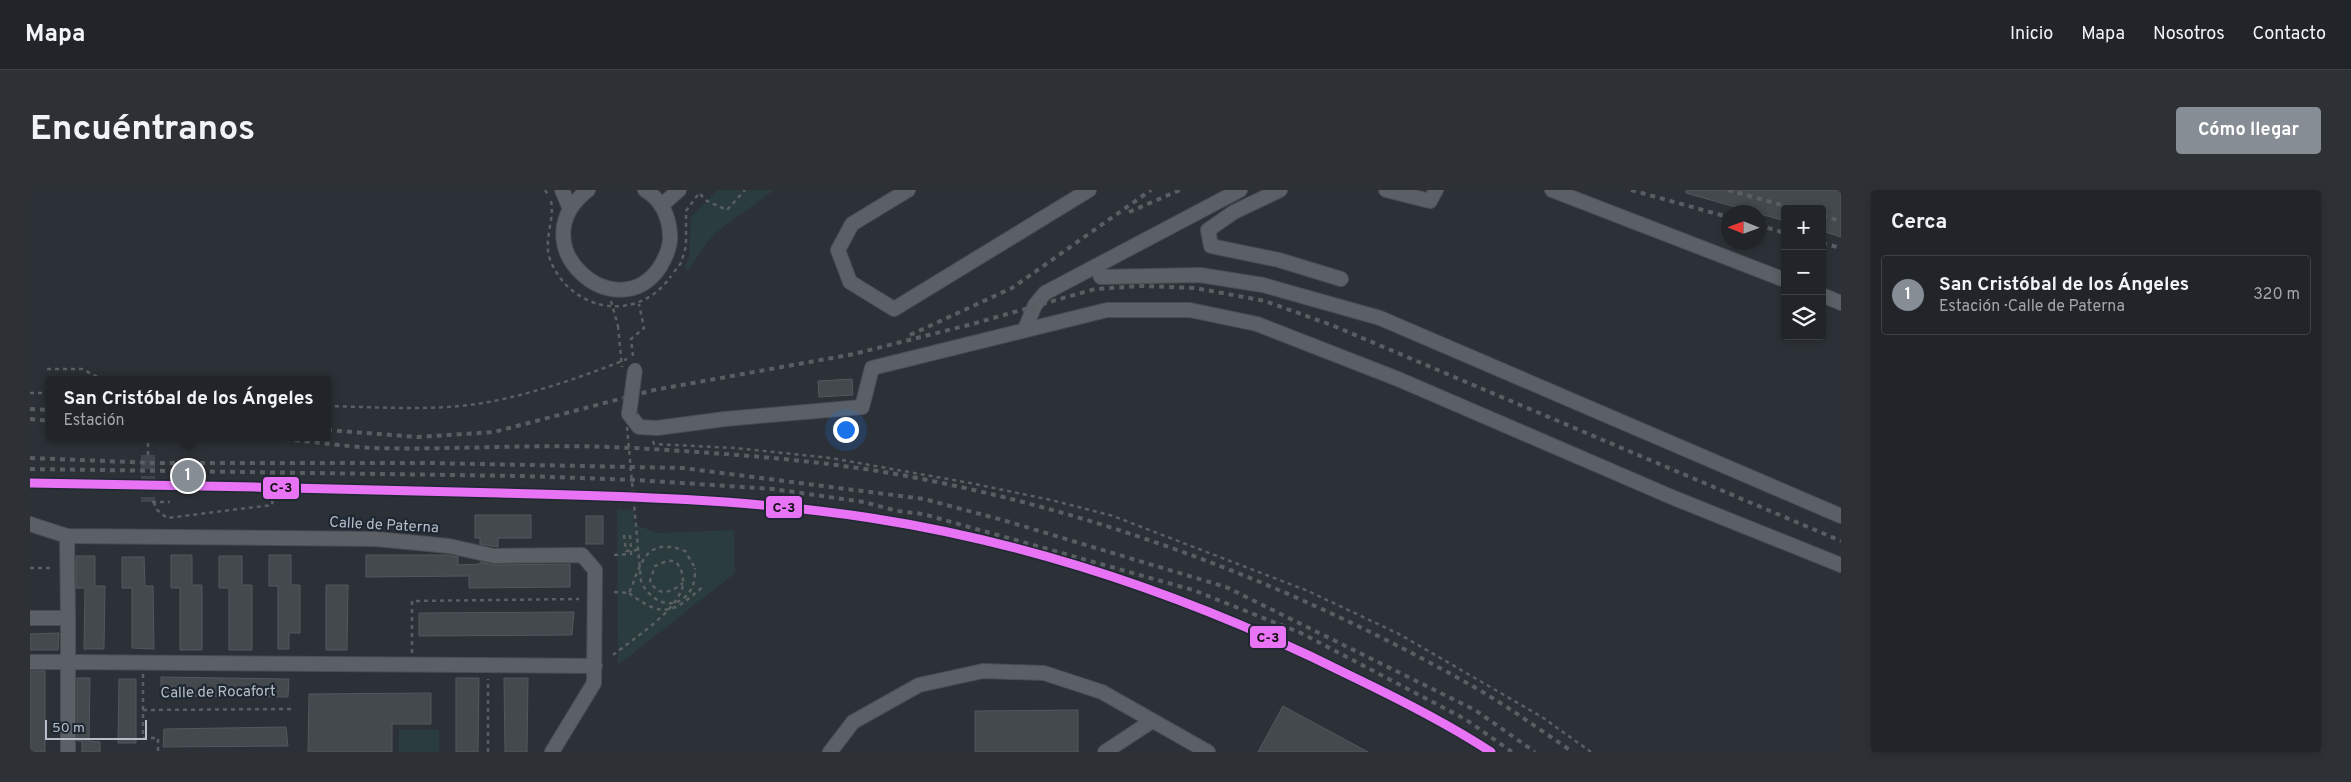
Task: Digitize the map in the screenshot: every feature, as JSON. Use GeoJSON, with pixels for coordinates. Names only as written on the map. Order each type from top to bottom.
{"type":"FeatureCollection","features":[{"type":"Feature","properties":{"kind":"street"},"geometry":{"type":"LineString","coordinates":[[562,190],[570,209]]}},
{"type":"Feature","properties":{"kind":"street"},"geometry":{"type":"LineString","coordinates":[[588,190],[579,197],[570,209],[564,233],[568,258],[578,272],[591,282],[607,288],[624,289],[642,283],[656,272],[666,257],[671,240],[669,222],[662,205],[645,190]]}},
{"type":"Feature","properties":{"kind":"street"},"geometry":{"type":"LineString","coordinates":[[662,205],[679,190]]}},
{"type":"Feature","properties":{"kind":"street"},"geometry":{"type":"LineString","coordinates":[[908,190],[852,224],[838,250],[850,282],[894,310],[1088,190]]}},
{"type":"Feature","properties":{"kind":"street"},"geometry":{"type":"LineString","coordinates":[[1025,329],[1035,305],[1044,293],[1240,190]]}},
{"type":"Feature","properties":{"kind":"street"},"geometry":{"type":"LineString","coordinates":[[1280,190],[1234,212],[1208,230],[1211,246],[1279,260],[1341,280]]}},
{"type":"Feature","properties":{"kind":"street"},"geometry":{"type":"LineString","coordinates":[[1386,190],[1430,201],[1436,190]]}},
{"type":"Feature","properties":{"kind":"street"},"geometry":{"type":"LineString","coordinates":[[1552,190],[1781,278]]}},
{"type":"Feature","properties":{"kind":"street"},"geometry":{"type":"LineString","coordinates":[[1096,266],[1101,277],[1200,275],[1264,285],[1380,318],[1841,516]]}},
{"type":"Feature","properties":{"kind":"street"},"geometry":{"type":"LineString","coordinates":[[1826,297],[1841,303]]}},
{"type":"Feature","properties":{"kind":"street"},"geometry":{"type":"LineString","coordinates":[[630,367],[628,419],[639,427],[656,428],[725,419],[862,407],[872,368],[1107,310],[1190,310],[1257,324],[1398,379],[1674,498],[1841,565]]}},
{"type":"Feature","properties":{"kind":"street","name":"Calle de Paterna"},"geometry":{"type":"LineString","coordinates":[[30,524],[67,536],[376,538],[449,546],[494,556],[582,555],[595,570],[594,683],[552,752]]}},
{"type":"Feature","properties":{"kind":"street"},"geometry":{"type":"LineString","coordinates":[[67,536],[68,752]]}},
{"type":"Feature","properties":{"kind":"street"},"geometry":{"type":"LineString","coordinates":[[30,618],[68,618]]}},
{"type":"Feature","properties":{"kind":"street"},"geometry":{"type":"LineString","coordinates":[[30,662],[594,666]]}},
{"type":"Feature","properties":{"kind":"street"},"geometry":{"type":"LineString","coordinates":[[830,752],[853,722],[919,685],[983,671],[1044,673],[1102,692],[1208,752]]}},
{"type":"Feature","properties":{"kind":"street"},"geometry":{"type":"LineString","coordinates":[[1104,752],[1152,720]]}},
{"type":"Feature","properties":{"kind":"path"},"geometry":{"type":"LineString","coordinates":[[699,193],[707,201],[727,210],[745,190]]}},
{"type":"Feature","properties":{"kind":"path"},"geometry":{"type":"LineString","coordinates":[[607,288],[630,367]]}},
{"type":"Feature","properties":{"kind":"path"},"geometry":{"type":"LineString","coordinates":[[630,367],[631,339],[644,328],[639,304]]}},
{"type":"Feature","properties":{"kind":"path"},"geometry":{"type":"LineString","coordinates":[[331,406],[427,408],[492,402],[630,367]]}},
{"type":"Feature","properties":{"kind":"path"},"geometry":{"type":"LineString","coordinates":[[47,369],[82,369],[96,376]]}},
{"type":"Feature","properties":{"kind":"path"},"geometry":{"type":"LineString","coordinates":[[30,393],[46,393]]}},
{"type":"Feature","properties":{"kind":"path"},"geometry":{"type":"LineString","coordinates":[[628,419],[638,550],[641,581],[645,591],[658,601],[673,602],[681,600],[690,591],[694,581],[695,568],[685,551],[671,547],[657,549],[641,560],[629,593]]}},
{"type":"Feature","properties":{"kind":"path"},"geometry":{"type":"LineString","coordinates":[[647,427],[654,444],[735,448],[831,458],[970,483],[1051,500],[1113,516],[1308,591],[1399,634],[1542,717],[1591,752]]}},
{"type":"Feature","properties":{"kind":"path"},"geometry":{"type":"LineString","coordinates":[[148,441],[148,455]]}},
{"type":"Feature","properties":{"kind":"path"},"geometry":{"type":"LineString","coordinates":[[170,498],[170,503],[153,502],[156,510],[167,518],[272,505],[273,498]]}},
{"type":"Feature","properties":{"kind":"path"},"geometry":{"type":"LineString","coordinates":[[614,556],[631,554],[631,547],[630,536],[624,536],[626,551],[638,550]]}},
{"type":"Feature","properties":{"kind":"path"},"geometry":{"type":"LineString","coordinates":[[668,611],[683,588],[683,583],[682,574],[679,565],[673,561],[660,563],[652,570],[650,581],[654,588],[664,592],[673,592],[683,583]]}},
{"type":"Feature","properties":{"kind":"path"},"geometry":{"type":"LineString","coordinates":[[30,568],[59,568]]}},
{"type":"Feature","properties":{"kind":"path"},"geometry":{"type":"LineString","coordinates":[[613,655],[668,611],[682,604],[704,586]]}},
{"type":"Feature","properties":{"kind":"path"},"geometry":{"type":"LineString","coordinates":[[614,592],[629,593],[657,610],[668,611]]}},
{"type":"Feature","properties":{"kind":"path"},"geometry":{"type":"LineString","coordinates":[[412,658],[412,601],[579,598]]}},
{"type":"Feature","properties":{"kind":"path","name":"Calle de Rocafort"},"geometry":{"type":"LineString","coordinates":[[143,663],[143,738],[158,738],[158,752]]}},
{"type":"Feature","properties":{"kind":"path"},"geometry":{"type":"LineString","coordinates":[[488,675],[488,752]]}},
{"type":"Feature","properties":{"kind":"path","name":"Calle de Rocafort"},"geometry":{"type":"LineString","coordinates":[[143,710],[293,709]]}},
{"type":"Feature","properties":{"kind":"shaded area"},"geometry":{"type":"Polygon","coordinates":[[[718,190],[774,190],[714,234],[687,271],[684,267],[689,258],[691,217],[718,190]]]}},
{"type":"Feature","properties":{"kind":"shaded area"},"geometry":{"type":"Polygon","coordinates":[[[617,509],[635,510],[633,524],[658,533],[734,530],[735,573],[618,665],[617,509]]]}},
{"type":"Feature","properties":{"kind":"shaded area"},"geometry":{"type":"Polygon","coordinates":[[[399,730],[439,730],[439,752],[399,752],[399,730]]]}},
{"type":"Feature","properties":{"kind":"building"},"geometry":{"type":"Polygon","coordinates":[[[1686,190],[1841,190],[1841,237],[1826,232],[1826,205],[1781,205],[1781,220],[1766,216],[1766,205],[1728,205],[1686,193],[1686,190]]]}},
{"type":"Feature","properties":{"kind":"building"},"geometry":{"type":"Polygon","coordinates":[[[852,379],[853,395],[819,397],[818,381],[852,379]]]}},
{"type":"Feature","properties":{"kind":"building"},"geometry":{"type":"Polygon","coordinates":[[[475,515],[531,515],[531,538],[498,538],[498,547],[480,544],[480,538],[475,538],[475,515]]]}},
{"type":"Feature","properties":{"kind":"building"},"geometry":{"type":"Polygon","coordinates":[[[586,516],[603,516],[603,544],[586,544],[586,516]]]}},
{"type":"Feature","properties":{"kind":"building"},"geometry":{"type":"Polygon","coordinates":[[[171,555],[192,555],[192,585],[202,585],[202,650],[180,650],[180,588],[171,588],[171,555]]]}},
{"type":"Feature","properties":{"kind":"building"},"geometry":{"type":"Polygon","coordinates":[[[269,555],[291,555],[291,585],[300,585],[300,633],[289,633],[289,649],[278,649],[278,586],[269,586],[269,555]]]}},
{"type":"Feature","properties":{"kind":"building"},"geometry":{"type":"Polygon","coordinates":[[[366,555],[448,555],[458,557],[458,565],[480,564],[480,562],[494,565],[570,564],[570,587],[469,588],[469,576],[366,577],[366,555]]]}},
{"type":"Feature","properties":{"kind":"building"},"geometry":{"type":"Polygon","coordinates":[[[76,556],[95,556],[95,586],[105,586],[104,649],[84,649],[85,588],[76,588],[76,556]]]}},
{"type":"Feature","properties":{"kind":"building"},"geometry":{"type":"Polygon","coordinates":[[[219,556],[242,556],[242,585],[252,585],[252,650],[229,650],[229,588],[219,588],[219,556]]]}},
{"type":"Feature","properties":{"kind":"building"},"geometry":{"type":"Polygon","coordinates":[[[122,557],[144,557],[145,586],[153,586],[154,649],[132,648],[132,588],[122,588],[122,557]]]}},
{"type":"Feature","properties":{"kind":"building"},"geometry":{"type":"Polygon","coordinates":[[[326,585],[348,585],[347,650],[326,650],[326,585]]]}},
{"type":"Feature","properties":{"kind":"building"},"geometry":{"type":"Polygon","coordinates":[[[574,612],[572,635],[419,636],[419,613],[574,612]]]}},
{"type":"Feature","properties":{"kind":"building"},"geometry":{"type":"Polygon","coordinates":[[[59,633],[58,650],[30,650],[30,634],[59,633]]]}},
{"type":"Feature","properties":{"kind":"building"},"geometry":{"type":"Polygon","coordinates":[[[30,671],[45,671],[45,752],[30,752],[30,671]]]}},
{"type":"Feature","properties":{"kind":"building"},"geometry":{"type":"Polygon","coordinates":[[[161,677],[289,679],[288,697],[161,696],[161,677]]]}},
{"type":"Feature","properties":{"kind":"building"},"geometry":{"type":"Polygon","coordinates":[[[77,678],[90,678],[89,741],[100,742],[100,752],[82,752],[82,741],[77,741],[77,678]]]}},
{"type":"Feature","properties":{"kind":"building"},"geometry":{"type":"Polygon","coordinates":[[[456,678],[479,678],[478,752],[456,752],[456,678]]]}},
{"type":"Feature","properties":{"kind":"building"},"geometry":{"type":"Polygon","coordinates":[[[504,678],[528,678],[527,752],[505,752],[504,678]]]}},
{"type":"Feature","properties":{"kind":"building"},"geometry":{"type":"Polygon","coordinates":[[[119,679],[136,679],[136,743],[118,743],[119,679]]]}},
{"type":"Feature","properties":{"kind":"building"},"geometry":{"type":"Polygon","coordinates":[[[431,693],[431,724],[392,724],[392,752],[308,752],[309,694],[431,693]]]}},
{"type":"Feature","properties":{"kind":"building"},"geometry":{"type":"Polygon","coordinates":[[[1283,706],[1368,752],[1258,752],[1283,706]]]}},
{"type":"Feature","properties":{"kind":"building"},"geometry":{"type":"Polygon","coordinates":[[[1078,710],[1078,752],[975,752],[975,711],[1078,710]]]}},
{"type":"Feature","properties":{"kind":"building"},"geometry":{"type":"Polygon","coordinates":[[[286,727],[288,746],[163,747],[164,729],[286,727]]]}},
{"type":"Feature","properties":{"kind":"tunnel"},"geometry":{"type":"LineString","coordinates":[[148,455],[148,502]]}},
{"type":"Feature","properties":{"kind":"railway"},"geometry":{"type":"LineString","coordinates":[[910,335],[1012,288],[1151,190]]}},
{"type":"Feature","properties":{"kind":"railway"},"geometry":{"type":"LineString","coordinates":[[1129,212],[1180,190]]}},
{"type":"Feature","properties":{"kind":"railway"},"geometry":{"type":"LineString","coordinates":[[1631,190],[1721,215]]}},
{"type":"Feature","properties":{"kind":"railway"},"geometry":{"type":"LineString","coordinates":[[1728,190],[1782,205]]}},
{"type":"Feature","properties":{"kind":"railway"},"geometry":{"type":"LineString","coordinates":[[1826,217],[1841,221]]}},
{"type":"Feature","properties":{"kind":"railway"},"geometry":{"type":"LineString","coordinates":[[1766,227],[1781,232]]}},
{"type":"Feature","properties":{"kind":"railway"},"geometry":{"type":"LineString","coordinates":[[1826,244],[1841,248]]}},
{"type":"Feature","properties":{"kind":"railway"},"geometry":{"type":"LineString","coordinates":[[331,430],[418,437],[494,432],[654,390],[854,354],[976,323],[1095,289],[1143,286],[1195,288],[1265,301],[1334,326],[1841,541]]}},
{"type":"Feature","properties":{"kind":"railway"},"geometry":{"type":"LineString","coordinates":[[30,409],[46,410]]}},
{"type":"Feature","properties":{"kind":"railway"},"geometry":{"type":"LineString","coordinates":[[30,419],[46,421]]}},
{"type":"Feature","properties":{"kind":"railway"},"geometry":{"type":"LineString","coordinates":[[301,441],[374,448],[579,446],[725,454],[863,469],[917,478],[991,494],[1064,513],[1136,536],[1208,561],[1278,590],[1347,621],[1481,691],[1573,752]]}},
{"type":"Feature","properties":{"kind":"railway"},"geometry":{"type":"LineString","coordinates":[[30,458],[154,463],[430,463],[683,468],[924,499],[1006,521],[1226,587],[1475,710],[1535,752]]}},
{"type":"Feature","properties":{"kind":"railway"},"geometry":{"type":"LineString","coordinates":[[30,469],[523,476],[636,480],[773,489],[864,502],[897,511],[923,514],[1193,590],[1301,633],[1465,719],[1512,752]]}},
{"type":"Feature","properties":{"kind":"transit line","name":"C-3"},"geometry":{"type":"LineString","coordinates":[[30,483],[441,492],[686,500],[779,506],[871,518],[934,529],[1057,559],[1177,599],[1294,648],[1440,721],[1491,752]]}},
{"type":"Feature","properties":{"kind":"place","name":"San Cristóbal de los Ángeles"},"geometry":{"type":"Point","coordinates":[188,476]}}]}
